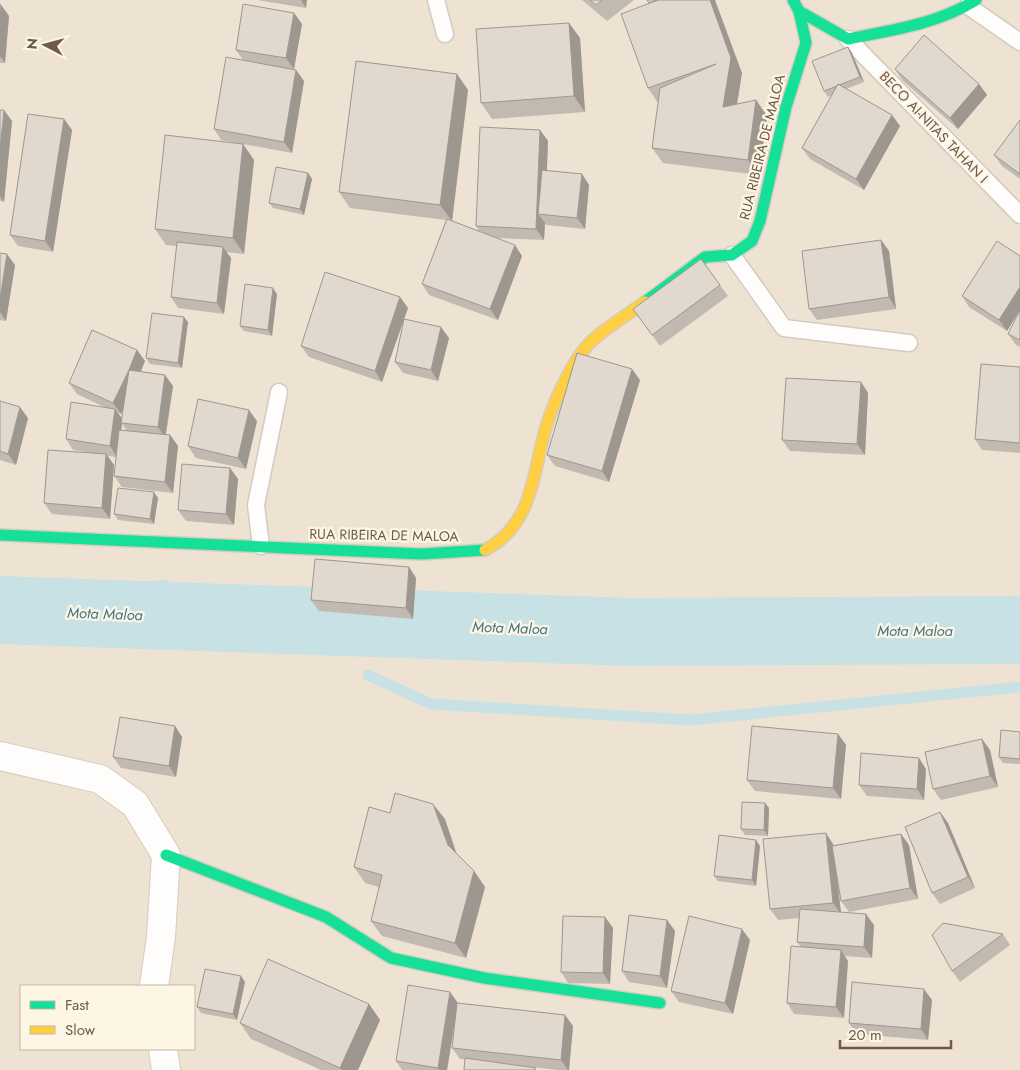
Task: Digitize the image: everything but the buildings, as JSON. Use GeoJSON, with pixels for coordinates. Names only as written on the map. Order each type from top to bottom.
{"type":"FeatureCollection","features":[{"type":"Feature","properties":{"kind":"street"},"geometry":{"type":"LineString","coordinates":[[796,5],[848,39],[924,24],[972,3]]}},
{"type":"Feature","properties":{"kind":"street","name":"RUA RIBEIRA DE MALOA"},"geometry":{"type":"LineString","coordinates":[[0,534],[422,554],[486,550],[507,535],[526,508],[548,420],[568,377],[587,345],[705,257],[732,255],[752,241],[760,221],[786,107],[806,43],[796,5]]}},
{"type":"Feature","properties":{"kind":"street"},"geometry":{"type":"LineString","coordinates":[[0,756],[100,779],[135,804],[166,855],[161,937],[154,985]]}},
{"type":"Feature","properties":{"kind":"street"},"geometry":{"type":"LineString","coordinates":[[166,855],[326,917],[392,958],[484,978],[660,1003]]}},
{"type":"Feature","properties":{"kind":"street"},"geometry":{"type":"LineString","coordinates":[[163,1050],[166,1070]]}},
{"type":"Feature","properties":{"kind":"lane"},"geometry":{"type":"LineString","coordinates":[[436,0],[445,34]]}},
{"type":"Feature","properties":{"kind":"lane"},"geometry":{"type":"LineString","coordinates":[[972,3],[1020,42]]}},
{"type":"Feature","properties":{"kind":"lane","name":"BECO AI-NITAS TAHAN I"},"geometry":{"type":"LineString","coordinates":[[848,39],[1020,216]]}},
{"type":"Feature","properties":{"kind":"lane"},"geometry":{"type":"LineString","coordinates":[[732,255],[784,328],[909,343]]}},
{"type":"Feature","properties":{"kind":"lane"},"geometry":{"type":"LineString","coordinates":[[261,546],[256,505],[280,392]]}},
{"type":"Feature","properties":{"kind":"shaded area"},"geometry":{"type":"Polygon","coordinates":[[[0,0],[1020,0],[1020,1070],[0,1070],[0,0]]]}},
{"type":"Feature","properties":{"kind":"waterway"},"geometry":{"type":"LineString","coordinates":[[117,591],[166,585]]}},
{"type":"Feature","properties":{"kind":"waterway","name":"Mota Maloa"},"geometry":{"type":"LineString","coordinates":[[0,610],[631,632],[1020,630]]}},
{"type":"Feature","properties":{"kind":"waterway"},"geometry":{"type":"LineString","coordinates":[[368,675],[431,704],[690,720],[1020,687]]}},
{"type":"Feature","properties":{"kind":"traffic: fast"},"geometry":{"type":"LineString","coordinates":[[645,302],[705,257],[732,255],[752,241],[760,221],[786,107],[806,43],[799,11],[793,0]]}},
{"type":"Feature","properties":{"kind":"traffic: fast"},"geometry":{"type":"LineString","coordinates":[[799,11],[848,39],[930,21],[976,0]]}},
{"type":"Feature","properties":{"kind":"traffic: fast"},"geometry":{"type":"LineString","coordinates":[[0,535],[422,554],[485,550]]}},
{"type":"Feature","properties":{"kind":"traffic: fast"},"geometry":{"type":"LineString","coordinates":[[166,855],[326,917],[391,958],[484,978],[660,1003]]}},
{"type":"Feature","properties":{"kind":"traffic: slow"},"geometry":{"type":"LineString","coordinates":[[485,550],[502,539],[514,525],[523,510],[530,493],[551,412],[564,382],[581,353],[598,335],[645,302]]}}]}
